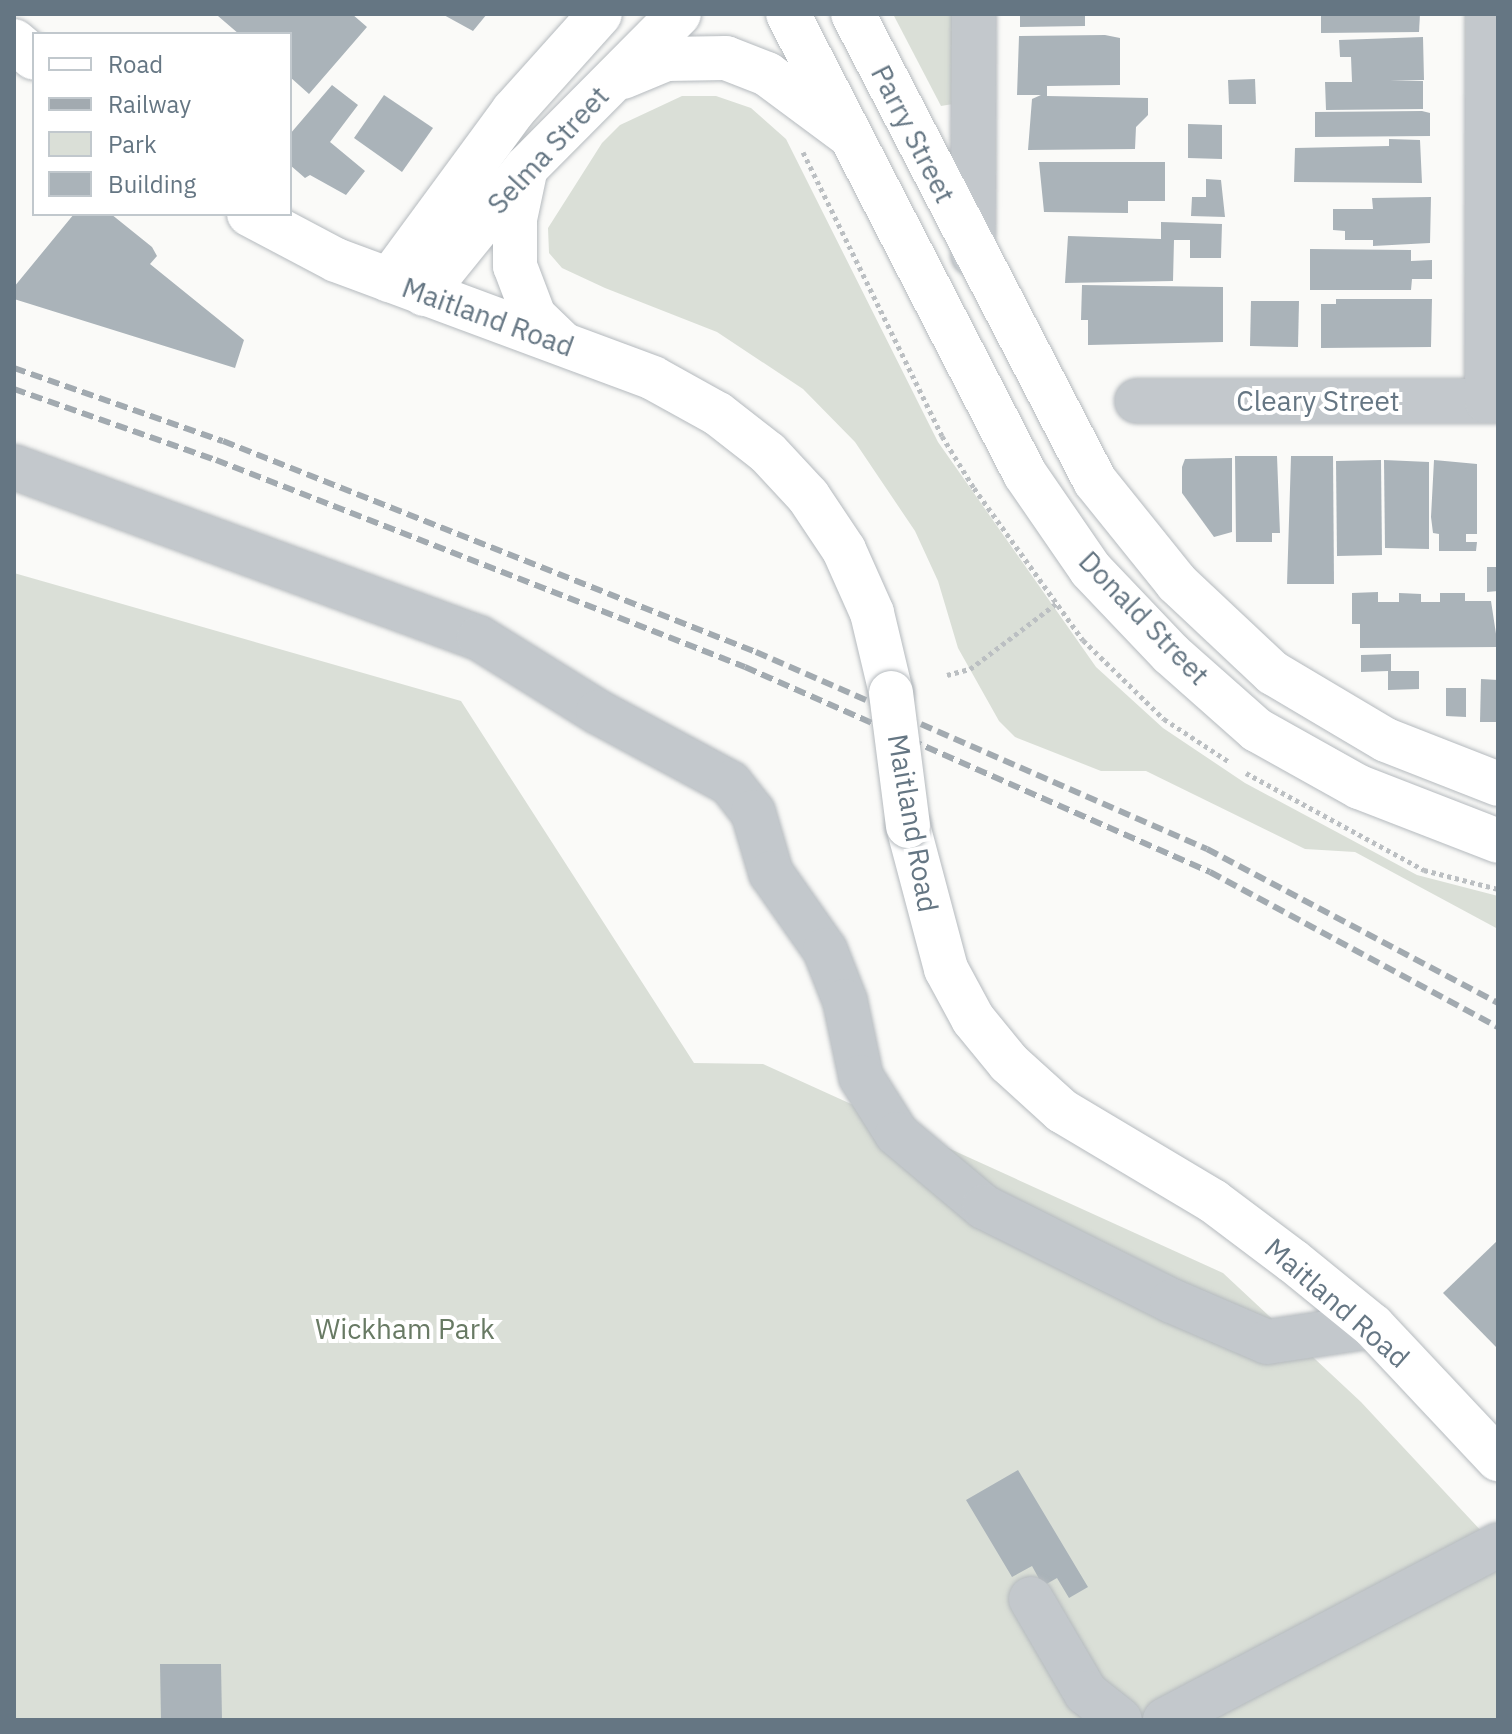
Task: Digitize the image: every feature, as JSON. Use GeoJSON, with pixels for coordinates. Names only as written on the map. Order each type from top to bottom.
{"type":"FeatureCollection","features":[{"type":"Feature","properties":{"kind":"main road","name":"Selma Street"},"geometry":{"type":"LineString","coordinates":[[407,287],[513,111],[600,14]]}},
{"type":"Feature","properties":{"kind":"main road","name":"Selma Street"},"geometry":{"type":"LineString","coordinates":[[407,287],[679,14]]}},
{"type":"Feature","properties":{"kind":"main road","name":"Parry Street"},"geometry":{"type":"LineString","coordinates":[[788,14],[849,135]]}},
{"type":"Feature","properties":{"kind":"main road","name":"Parry Street"},"geometry":{"type":"LineString","coordinates":[[853,14],[973,254]]}},
{"type":"Feature","properties":{"kind":"main road"},"geometry":{"type":"LineString","coordinates":[[14,41],[32,56]]}},
{"type":"Feature","properties":{"kind":"main road"},"geometry":{"type":"LineString","coordinates":[[610,82],[666,59],[726,58],[767,74],[849,135]]}},
{"type":"Feature","properties":{"kind":"main road","name":"Donald Street"},"geometry":{"type":"LineString","coordinates":[[849,135],[1025,474],[1091,570],[1171,654],[1257,730],[1359,787],[1498,841]]}},
{"type":"Feature","properties":{"kind":"main road"},"geometry":{"type":"LineString","coordinates":[[526,168],[515,219],[515,266],[534,316],[564,344]]}},
{"type":"Feature","properties":{"kind":"main road","name":"Maitland Road"},"geometry":{"type":"LineString","coordinates":[[253,216],[322,255],[653,378],[718,414],[798,485],[844,550],[872,613],[891,693],[908,826],[946,969],[973,1019],[1009,1063],[1062,1111],[1213,1201],[1373,1326],[1498,1459]]}},
{"type":"Feature","properties":{"kind":"main road","name":"Donald Street"},"geometry":{"type":"LineString","coordinates":[[973,254],[1095,481],[1177,583],[1273,673],[1386,740],[1498,784]]}},
{"type":"Feature","properties":{"kind":"street"},"geometry":{"type":"LineString","coordinates":[[973,254],[974,14]]}},
{"type":"Feature","properties":{"kind":"street"},"geometry":{"type":"LineString","coordinates":[[1488,14],[1493,233],[1492,401]]}},
{"type":"Feature","properties":{"kind":"street","name":"Cleary Street"},"geometry":{"type":"LineString","coordinates":[[1137,401],[1492,401]]}},
{"type":"Feature","properties":{"kind":"street"},"geometry":{"type":"LineString","coordinates":[[14,467],[479,638],[598,712],[730,783],[753,812],[771,873],[825,950],[845,1001],[861,1077],[897,1134],[984,1207],[1172,1301],[1267,1342],[1373,1326]]}},
{"type":"Feature","properties":{"kind":"street"},"geometry":{"type":"LineString","coordinates":[[1165,1720],[1498,1545]]}},
{"type":"Feature","properties":{"kind":"street"},"geometry":{"type":"LineString","coordinates":[[1031,1599],[1086,1693],[1120,1720]]}},
{"type":"Feature","properties":{"kind":"path"},"geometry":{"type":"LineString","coordinates":[[947,675],[970,669],[1057,603]]}},
{"type":"Feature","properties":{"kind":"green space"},"geometry":{"type":"Polygon","coordinates":[[[893,14],[953,14],[953,104],[941,106],[893,14]]]}},
{"type":"Feature","properties":{"kind":"green space"},"geometry":{"type":"Polygon","coordinates":[[[682,96],[716,96],[751,108],[786,139],[938,442],[1096,667],[1163,728],[1245,783],[1417,875],[1498,896],[1498,929],[1355,852],[1305,849],[1146,771],[1101,771],[1015,737],[999,721],[958,648],[938,581],[915,531],[855,442],[803,389],[717,332],[562,268],[549,253],[548,228],[602,143],[620,125],[682,96]]]}},
{"type":"Feature","properties":{"kind":"green space","name":"Wickham Park"},"geometry":{"type":"Polygon","coordinates":[[[14,573],[461,701],[694,1063],[763,1064],[1223,1273],[1361,1402],[1498,1549],[1498,1720],[14,1720],[14,573]]]}},
{"type":"Feature","properties":{"kind":"building"},"geometry":{"type":"Polygon","coordinates":[[[352,14],[367,27],[309,94],[292,79],[292,32],[237,32],[218,16],[352,14]]]}},
{"type":"Feature","properties":{"kind":"building"},"geometry":{"type":"Polygon","coordinates":[[[442,14],[487,14],[473,31],[442,14]]]}},
{"type":"Feature","properties":{"kind":"building"},"geometry":{"type":"Polygon","coordinates":[[[1020,14],[1085,14],[1085,26],[1020,27],[1020,14]]]}},
{"type":"Feature","properties":{"kind":"building"},"geometry":{"type":"Polygon","coordinates":[[[1321,14],[1420,14],[1419,32],[1321,33],[1321,14]]]}},
{"type":"Feature","properties":{"kind":"building"},"geometry":{"type":"Polygon","coordinates":[[[1105,35],[1120,38],[1120,85],[1047,86],[1047,96],[1148,98],[1148,115],[1136,127],[1135,149],[1028,150],[1032,99],[1041,95],[1017,95],[1019,36],[1105,35]]]}},
{"type":"Feature","properties":{"kind":"building"},"geometry":{"type":"Polygon","coordinates":[[[1423,37],[1424,80],[1390,80],[1423,81],[1423,109],[1326,110],[1325,82],[1352,82],[1351,57],[1340,57],[1339,40],[1423,37]]]}},
{"type":"Feature","properties":{"kind":"building"},"geometry":{"type":"Polygon","coordinates":[[[1255,79],[1256,104],[1229,104],[1228,80],[1255,79]]]}},
{"type":"Feature","properties":{"kind":"building"},"geometry":{"type":"Polygon","coordinates":[[[332,85],[358,105],[330,142],[365,171],[346,195],[310,175],[305,178],[292,167],[292,132],[332,85]]]}},
{"type":"Feature","properties":{"kind":"building"},"geometry":{"type":"Polygon","coordinates":[[[384,95],[433,128],[402,172],[354,138],[384,95]]]}},
{"type":"Feature","properties":{"kind":"building"},"geometry":{"type":"Polygon","coordinates":[[[1315,112],[1430,113],[1430,136],[1315,137],[1315,112]]]}},
{"type":"Feature","properties":{"kind":"building"},"geometry":{"type":"Polygon","coordinates":[[[1188,124],[1222,125],[1222,159],[1188,158],[1188,124]]]}},
{"type":"Feature","properties":{"kind":"building"},"geometry":{"type":"Polygon","coordinates":[[[1389,139],[1420,140],[1422,183],[1294,182],[1295,148],[1389,146],[1389,139]]]}},
{"type":"Feature","properties":{"kind":"building"},"geometry":{"type":"Polygon","coordinates":[[[1039,162],[1165,162],[1165,201],[1128,201],[1128,213],[1044,212],[1039,162]]]}},
{"type":"Feature","properties":{"kind":"building"},"geometry":{"type":"Polygon","coordinates":[[[1206,179],[1221,180],[1225,217],[1191,216],[1192,197],[1206,197],[1206,179]]]}},
{"type":"Feature","properties":{"kind":"building"},"geometry":{"type":"Polygon","coordinates":[[[1431,197],[1430,243],[1373,246],[1373,240],[1345,240],[1345,231],[1333,230],[1333,209],[1373,209],[1372,198],[1431,197]]]}},
{"type":"Feature","properties":{"kind":"building"},"geometry":{"type":"Polygon","coordinates":[[[72,216],[113,216],[152,247],[157,256],[150,264],[244,340],[235,368],[14,299],[14,287],[72,216]]]}},
{"type":"Feature","properties":{"kind":"building"},"geometry":{"type":"Polygon","coordinates":[[[1161,222],[1222,224],[1221,258],[1190,258],[1190,240],[1174,240],[1173,281],[1065,283],[1068,236],[1161,239],[1161,222]]]}},
{"type":"Feature","properties":{"kind":"building"},"geometry":{"type":"Polygon","coordinates":[[[1310,249],[1411,250],[1411,261],[1432,260],[1432,279],[1412,279],[1411,290],[1310,290],[1310,249]]]}},
{"type":"Feature","properties":{"kind":"building"},"geometry":{"type":"Polygon","coordinates":[[[1082,285],[1223,287],[1223,342],[1088,345],[1088,320],[1081,320],[1082,285]]]}},
{"type":"Feature","properties":{"kind":"building"},"geometry":{"type":"Polygon","coordinates":[[[1336,299],[1432,299],[1431,347],[1321,348],[1321,304],[1336,304],[1336,299]]]}},
{"type":"Feature","properties":{"kind":"building"},"geometry":{"type":"Polygon","coordinates":[[[1251,301],[1299,301],[1298,347],[1250,346],[1251,301]]]}},
{"type":"Feature","properties":{"kind":"building"},"geometry":{"type":"Polygon","coordinates":[[[1235,456],[1277,456],[1280,533],[1272,533],[1272,542],[1236,542],[1235,456]]]}},
{"type":"Feature","properties":{"kind":"building"},"geometry":{"type":"Polygon","coordinates":[[[1291,456],[1333,456],[1334,584],[1287,584],[1291,456]]]}},
{"type":"Feature","properties":{"kind":"building"},"geometry":{"type":"Polygon","coordinates":[[[1232,458],[1232,532],[1214,537],[1182,493],[1182,467],[1185,459],[1232,458]]]}},
{"type":"Feature","properties":{"kind":"building"},"geometry":{"type":"Polygon","coordinates":[[[1381,460],[1382,555],[1337,556],[1336,461],[1381,460]]]}},
{"type":"Feature","properties":{"kind":"building"},"geometry":{"type":"Polygon","coordinates":[[[1384,460],[1429,462],[1429,549],[1385,548],[1384,460]]]}},
{"type":"Feature","properties":{"kind":"building"},"geometry":{"type":"Polygon","coordinates":[[[1434,460],[1477,464],[1477,534],[1466,534],[1466,542],[1477,542],[1476,551],[1439,551],[1439,534],[1433,533],[1431,517],[1434,460]]]}},
{"type":"Feature","properties":{"kind":"building"},"geometry":{"type":"Polygon","coordinates":[[[1487,567],[1498,567],[1498,591],[1487,592],[1487,567]]]}},
{"type":"Feature","properties":{"kind":"building"},"geometry":{"type":"Polygon","coordinates":[[[1378,592],[1378,602],[1399,602],[1399,593],[1421,594],[1421,602],[1440,602],[1440,593],[1465,593],[1465,601],[1491,601],[1498,647],[1360,648],[1360,624],[1352,624],[1352,593],[1378,592]]]}},
{"type":"Feature","properties":{"kind":"building"},"geometry":{"type":"Polygon","coordinates":[[[1391,654],[1391,671],[1419,671],[1419,689],[1388,690],[1388,671],[1361,672],[1361,655],[1391,654]]]}},
{"type":"Feature","properties":{"kind":"building"},"geometry":{"type":"Polygon","coordinates":[[[1481,679],[1498,680],[1498,722],[1480,722],[1481,679]]]}},
{"type":"Feature","properties":{"kind":"building"},"geometry":{"type":"Polygon","coordinates":[[[1446,688],[1466,688],[1466,717],[1446,716],[1446,688]]]}},
{"type":"Feature","properties":{"kind":"building"},"geometry":{"type":"Polygon","coordinates":[[[1498,1240],[1498,1349],[1443,1293],[1498,1240]]]}},
{"type":"Feature","properties":{"kind":"building"},"geometry":{"type":"Polygon","coordinates":[[[1018,1470],[1088,1587],[1069,1598],[1057,1578],[1043,1586],[1032,1566],[1012,1577],[966,1500],[1018,1470]]]}},
{"type":"Feature","properties":{"kind":"building"},"geometry":{"type":"Polygon","coordinates":[[[160,1664],[221,1664],[222,1720],[161,1720],[160,1664]]]}},
{"type":"Feature","properties":{"kind":"railway"},"geometry":{"type":"LineString","coordinates":[[14,368],[223,441],[756,652],[1207,849],[1498,1003]]}},
{"type":"Feature","properties":{"kind":"railway"},"geometry":{"type":"LineString","coordinates":[[14,389],[216,460],[745,667],[1210,872],[1498,1027]]}}]}
